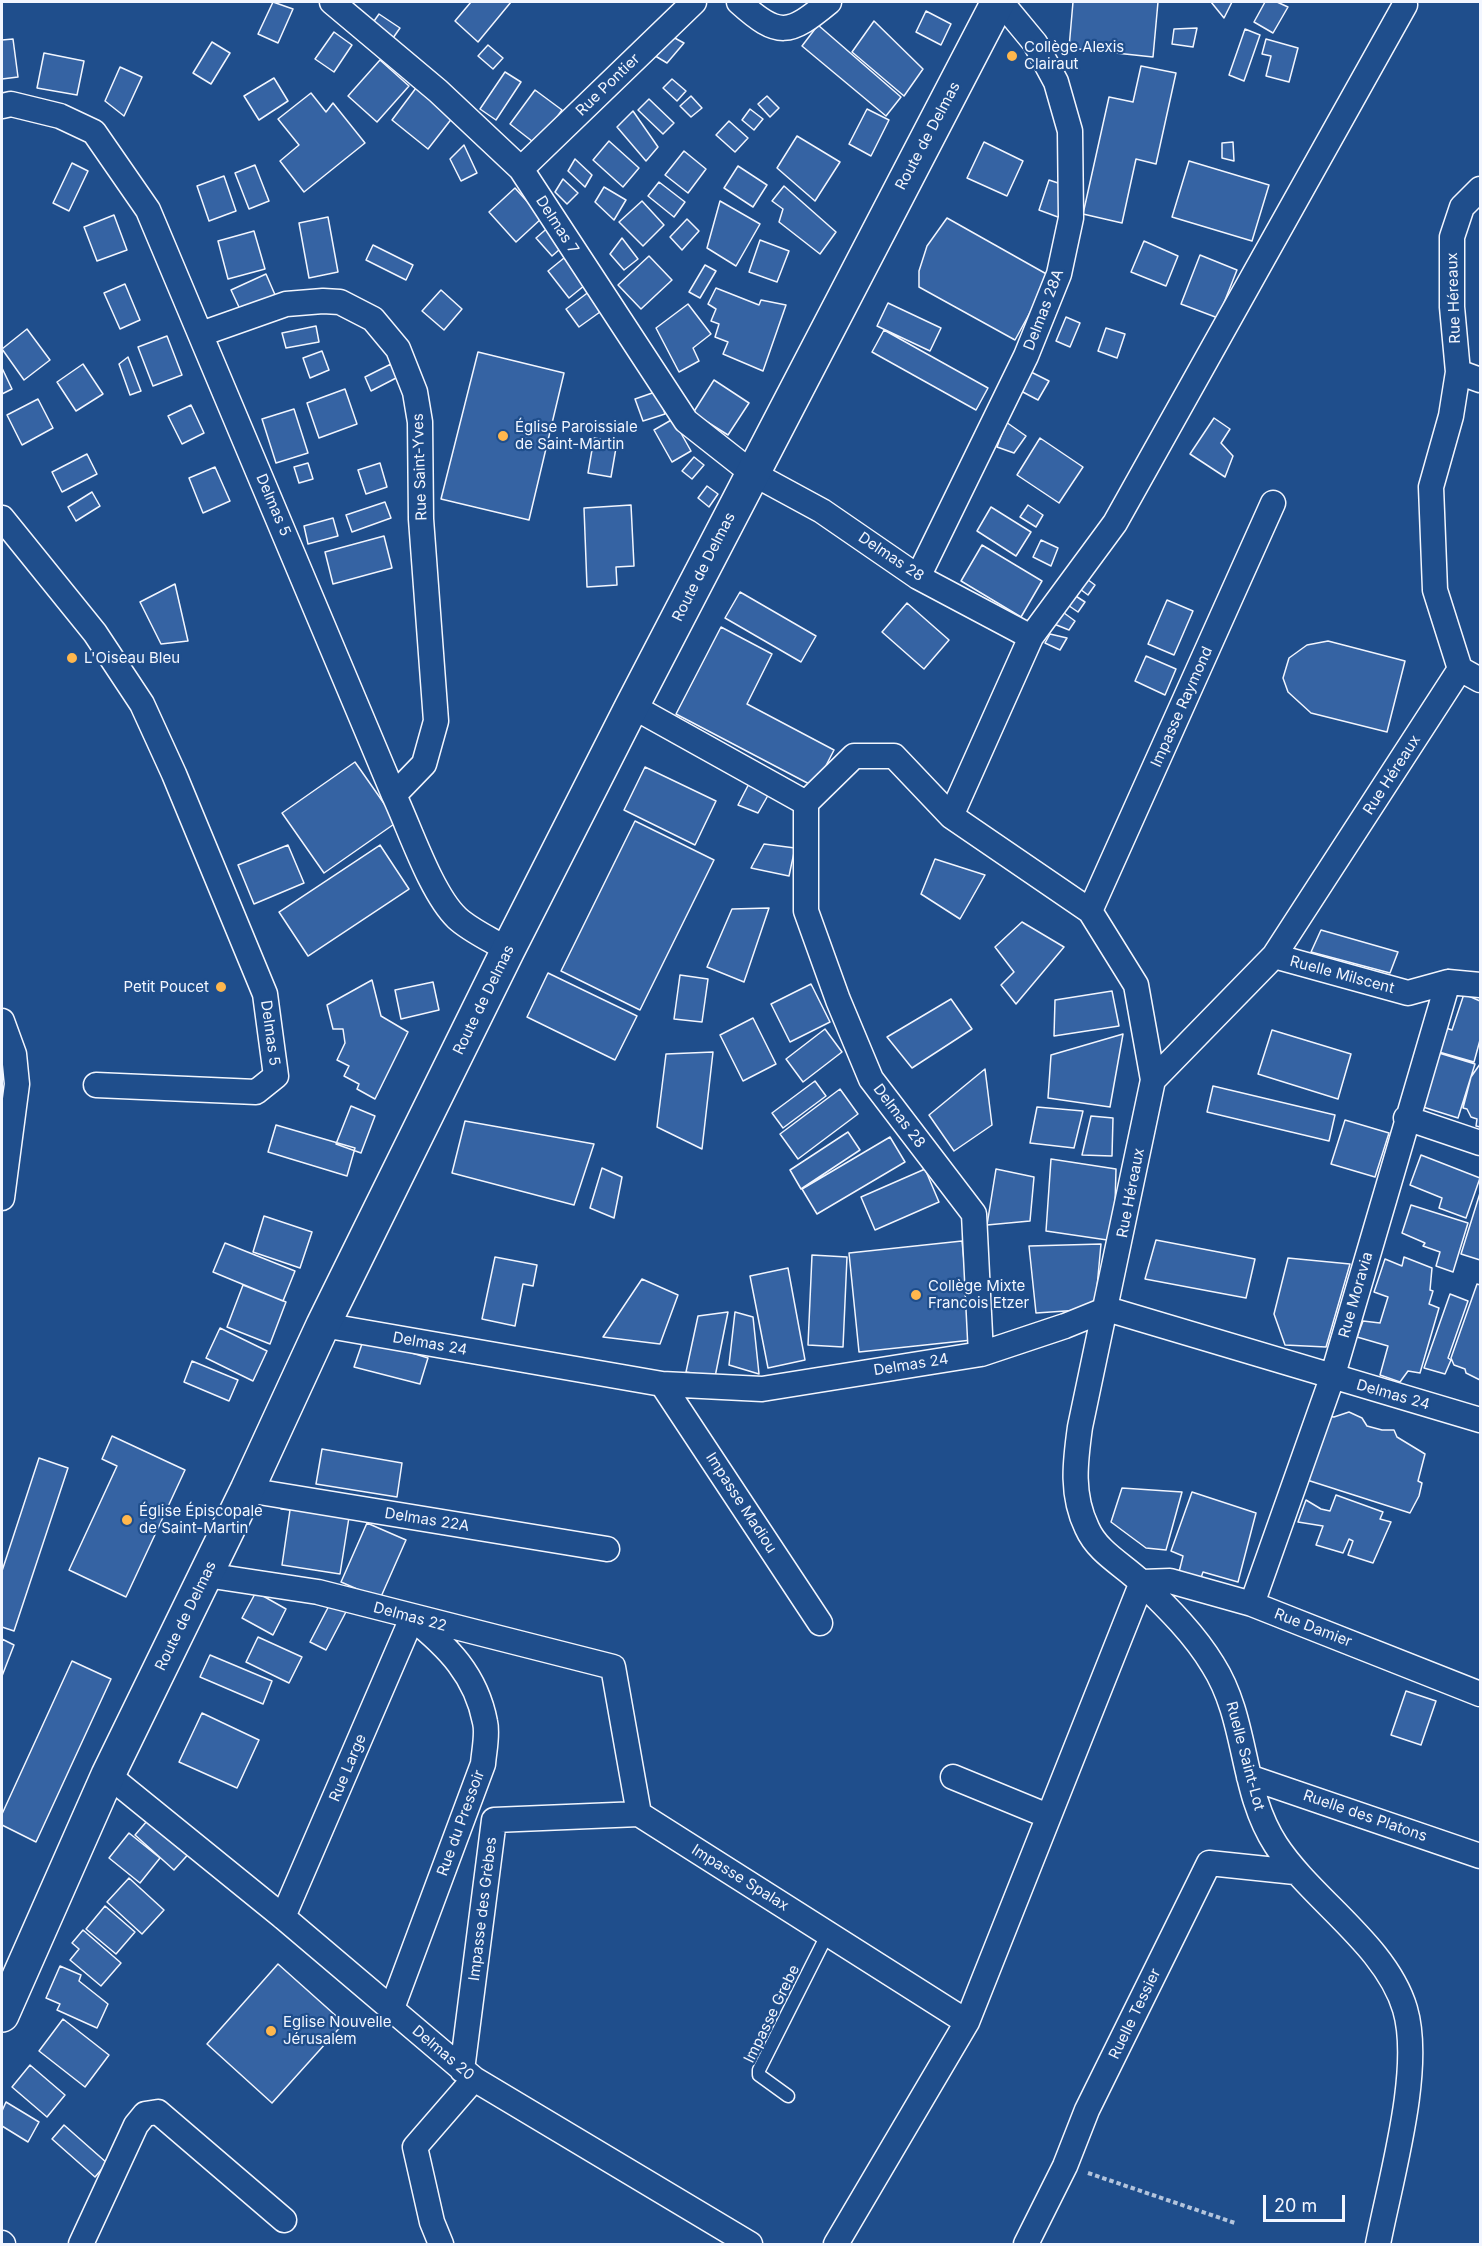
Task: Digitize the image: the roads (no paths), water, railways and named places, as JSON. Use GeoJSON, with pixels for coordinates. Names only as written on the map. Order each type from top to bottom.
{"type":"FeatureCollection","features":[{"type":"Feature","properties":{"kind":"main road","name":"Route de Delmas"},"geometry":{"type":"LineString","coordinates":[[2,2015],[108,1775],[508,950],[752,473],[1000,2]]}},
{"type":"Feature","properties":{"kind":"street","name":"Delmas 7"},"geometry":{"type":"LineString","coordinates":[[332,2],[438,91],[521,169],[686,421],[752,473]]}},
{"type":"Feature","properties":{"kind":"street","name":"Rue Pontier"},"geometry":{"type":"LineString","coordinates":[[521,169],[694,2]]}},
{"type":"Feature","properties":{"kind":"street"},"geometry":{"type":"LineString","coordinates":[[739,2],[762,23],[782,28],[802,24],[829,2]]}},
{"type":"Feature","properties":{"kind":"street","name":"Delmas 28A"},"geometry":{"type":"LineString","coordinates":[[918,577],[1026,356],[1059,274],[1071,218],[1070,131],[1056,82],[1035,43],[1000,2]]}},
{"type":"Feature","properties":{"kind":"street"},"geometry":{"type":"LineString","coordinates":[[951,816],[1031,637],[1115,523],[1405,5]]}},
{"type":"Feature","properties":{"kind":"street","name":"Delmas 5"},"geometry":{"type":"LineString","coordinates":[[2,106],[11,105],[60,116],[94,132],[148,210],[394,795],[445,905],[459,920],[508,950]]}},
{"type":"Feature","properties":{"kind":"street","name":"Rue Héreaux"},"geometry":{"type":"LineString","coordinates":[[1107,1309],[1154,1080],[1274,956],[1470,674],[1435,590],[1431,487],[1451,416],[1458,372],[1452,307],[1452,237],[1462,207],[1480,189]]}},
{"type":"Feature","properties":{"kind":"street","name":"Rue Saint-Yves"},"geometry":{"type":"LineString","coordinates":[[201,334],[286,304],[340,302],[373,319],[398,349],[415,392],[420,422],[421,519],[436,721],[424,764],[394,795]]}},
{"type":"Feature","properties":{"kind":"street"},"geometry":{"type":"LineString","coordinates":[[1458,372],[1480,380]]}},
{"type":"Feature","properties":{"kind":"street","name":"Delmas 28"},"geometry":{"type":"LineString","coordinates":[[752,473],[822,511],[918,577],[1031,637]]}},
{"type":"Feature","properties":{"kind":"street","name":"Impasse Raymond"},"geometry":{"type":"LineString","coordinates":[[1090,911],[1273,503]]}},
{"type":"Feature","properties":{"kind":"street","name":"Delmas 5"},"geometry":{"type":"LineString","coordinates":[[2,520],[95,633],[142,704],[265,994],[276,1076],[256,1092],[96,1085]]}},
{"type":"Feature","properties":{"kind":"street"},"geometry":{"type":"LineString","coordinates":[[632,706],[806,803],[854,756],[894,756],[951,816],[1090,911],[1136,985],[1154,1080]]}},
{"type":"Feature","properties":{"kind":"street","name":"Delmas 28"},"geometry":{"type":"LineString","coordinates":[[806,803],[806,911],[838,1000],[871,1079],[974,1214],[981,1353]]}},
{"type":"Feature","properties":{"kind":"street","name":"Ruelle Milscent"},"geometry":{"type":"LineString","coordinates":[[1274,956],[1408,993],[1448,982],[1480,985]]}},
{"type":"Feature","properties":{"kind":"street","name":"Rue Moravia"},"geometry":{"type":"LineString","coordinates":[[1252,1604],[1332,1378],[1406,1118],[1448,982]]}},
{"type":"Feature","properties":{"kind":"street"},"geometry":{"type":"LineString","coordinates":[[2,1022],[14,1054],[16,1084],[2,1198]]}},
{"type":"Feature","properties":{"kind":"street"},"geometry":{"type":"LineString","coordinates":[[1406,1118],[1480,1143]]}},
{"type":"Feature","properties":{"kind":"street","name":"Delmas 24"},"geometry":{"type":"LineString","coordinates":[[324,1326],[662,1383],[762,1389],[981,1353],[1065,1326],[1107,1309],[1332,1378],[1480,1420]]}},
{"type":"Feature","properties":{"kind":"street","name":"Ruelle Saint-Lot"},"geometry":{"type":"LineString","coordinates":[[1107,1309],[1080,1428],[1074,1471],[1077,1501],[1088,1530],[1105,1553],[1142,1582],[1214,1665],[1232,1704],[1258,1811],[1275,1843],[1296,1872],[1365,1944],[1388,1975],[1405,2008],[1412,2044],[1408,2095],[1378,2244]]}},
{"type":"Feature","properties":{"kind":"street","name":"Impasse Madiou"},"geometry":{"type":"LineString","coordinates":[[662,1383],[820,1623]]}},
{"type":"Feature","properties":{"kind":"street","name":"Delmas 22A"},"geometry":{"type":"LineString","coordinates":[[247,1490],[607,1550]]}},
{"type":"Feature","properties":{"kind":"street","name":"Delmas 22"},"geometry":{"type":"LineString","coordinates":[[206,1575],[318,1592],[412,1618],[613,1667],[639,1814]]}},
{"type":"Feature","properties":{"kind":"street","name":"Rue Damier"},"geometry":{"type":"LineString","coordinates":[[1142,1582],[1170,1581],[1252,1604],[1480,1694]]}},
{"type":"Feature","properties":{"kind":"street"},"geometry":{"type":"LineString","coordinates":[[836,2244],[967,2022],[1142,1582]]}},
{"type":"Feature","properties":{"kind":"street","name":"Rue Large"},"geometry":{"type":"LineString","coordinates":[[283,1917],[412,1618]]}},
{"type":"Feature","properties":{"kind":"street","name":"Rue du Pressoir"},"geometry":{"type":"LineString","coordinates":[[392,2011],[483,1764],[486,1723],[466,1672],[446,1645],[412,1618]]}},
{"type":"Feature","properties":{"kind":"street","name":"Delmas 20"},"geometry":{"type":"LineString","coordinates":[[108,1775],[283,1917],[468,2075],[750,2244]]}},
{"type":"Feature","properties":{"kind":"street"},"geometry":{"type":"LineString","coordinates":[[953,1777],[1048,1816]]}},
{"type":"Feature","properties":{"kind":"street","name":"Ruelle des Platons"},"geometry":{"type":"LineString","coordinates":[[1249,1777],[1480,1856]]}},
{"type":"Feature","properties":{"kind":"street","name":"Impasse Spalax"},"geometry":{"type":"LineString","coordinates":[[639,1814],[967,2022]]}},
{"type":"Feature","properties":{"kind":"street","name":"Impasse des Grèbes"},"geometry":{"type":"LineString","coordinates":[[468,2075],[494,1820],[639,1814]]}},
{"type":"Feature","properties":{"kind":"street","name":"Ruelle Tessier"},"geometry":{"type":"LineString","coordinates":[[1026,2244],[1065,2166],[1087,2110],[1209,1863],[1296,1872]]}},
{"type":"Feature","properties":{"kind":"street"},"geometry":{"type":"LineString","coordinates":[[441,2244],[432,2222],[415,2147],[468,2075]]}},
{"type":"Feature","properties":{"kind":"street"},"geometry":{"type":"LineString","coordinates":[[81,2244],[136,2125],[145,2114],[158,2112],[284,2220]]}},
{"type":"Feature","properties":{"kind":"lane","name":"Impasse Grebe"},"geometry":{"type":"LineString","coordinates":[[788,2096],[759,2075],[759,2070],[828,1933]]}},
{"type":"Feature","properties":{"kind":"place","name":"Collège Alexis Clairaut"},"geometry":{"type":"Point","coordinates":[1012,56]}},
{"type":"Feature","properties":{"kind":"place","name":"Église Paroissiale de Saint-Martin"},"geometry":{"type":"Point","coordinates":[503,436]}},
{"type":"Feature","properties":{"kind":"place","name":"L'Oiseau Bleu"},"geometry":{"type":"Point","coordinates":[72,658]}},
{"type":"Feature","properties":{"kind":"place","name":"Petit Poucet"},"geometry":{"type":"Point","coordinates":[221,987]}},
{"type":"Feature","properties":{"kind":"place","name":"Collège Mixte Francois Etzer"},"geometry":{"type":"Point","coordinates":[916,1295]}},
{"type":"Feature","properties":{"kind":"place","name":"Église Épiscopale de Saint-Martin"},"geometry":{"type":"Point","coordinates":[127,1520]}},
{"type":"Feature","properties":{"kind":"place","name":"Eglise Nouvelle Jérusalem"},"geometry":{"type":"Point","coordinates":[271,2031]}}]}
